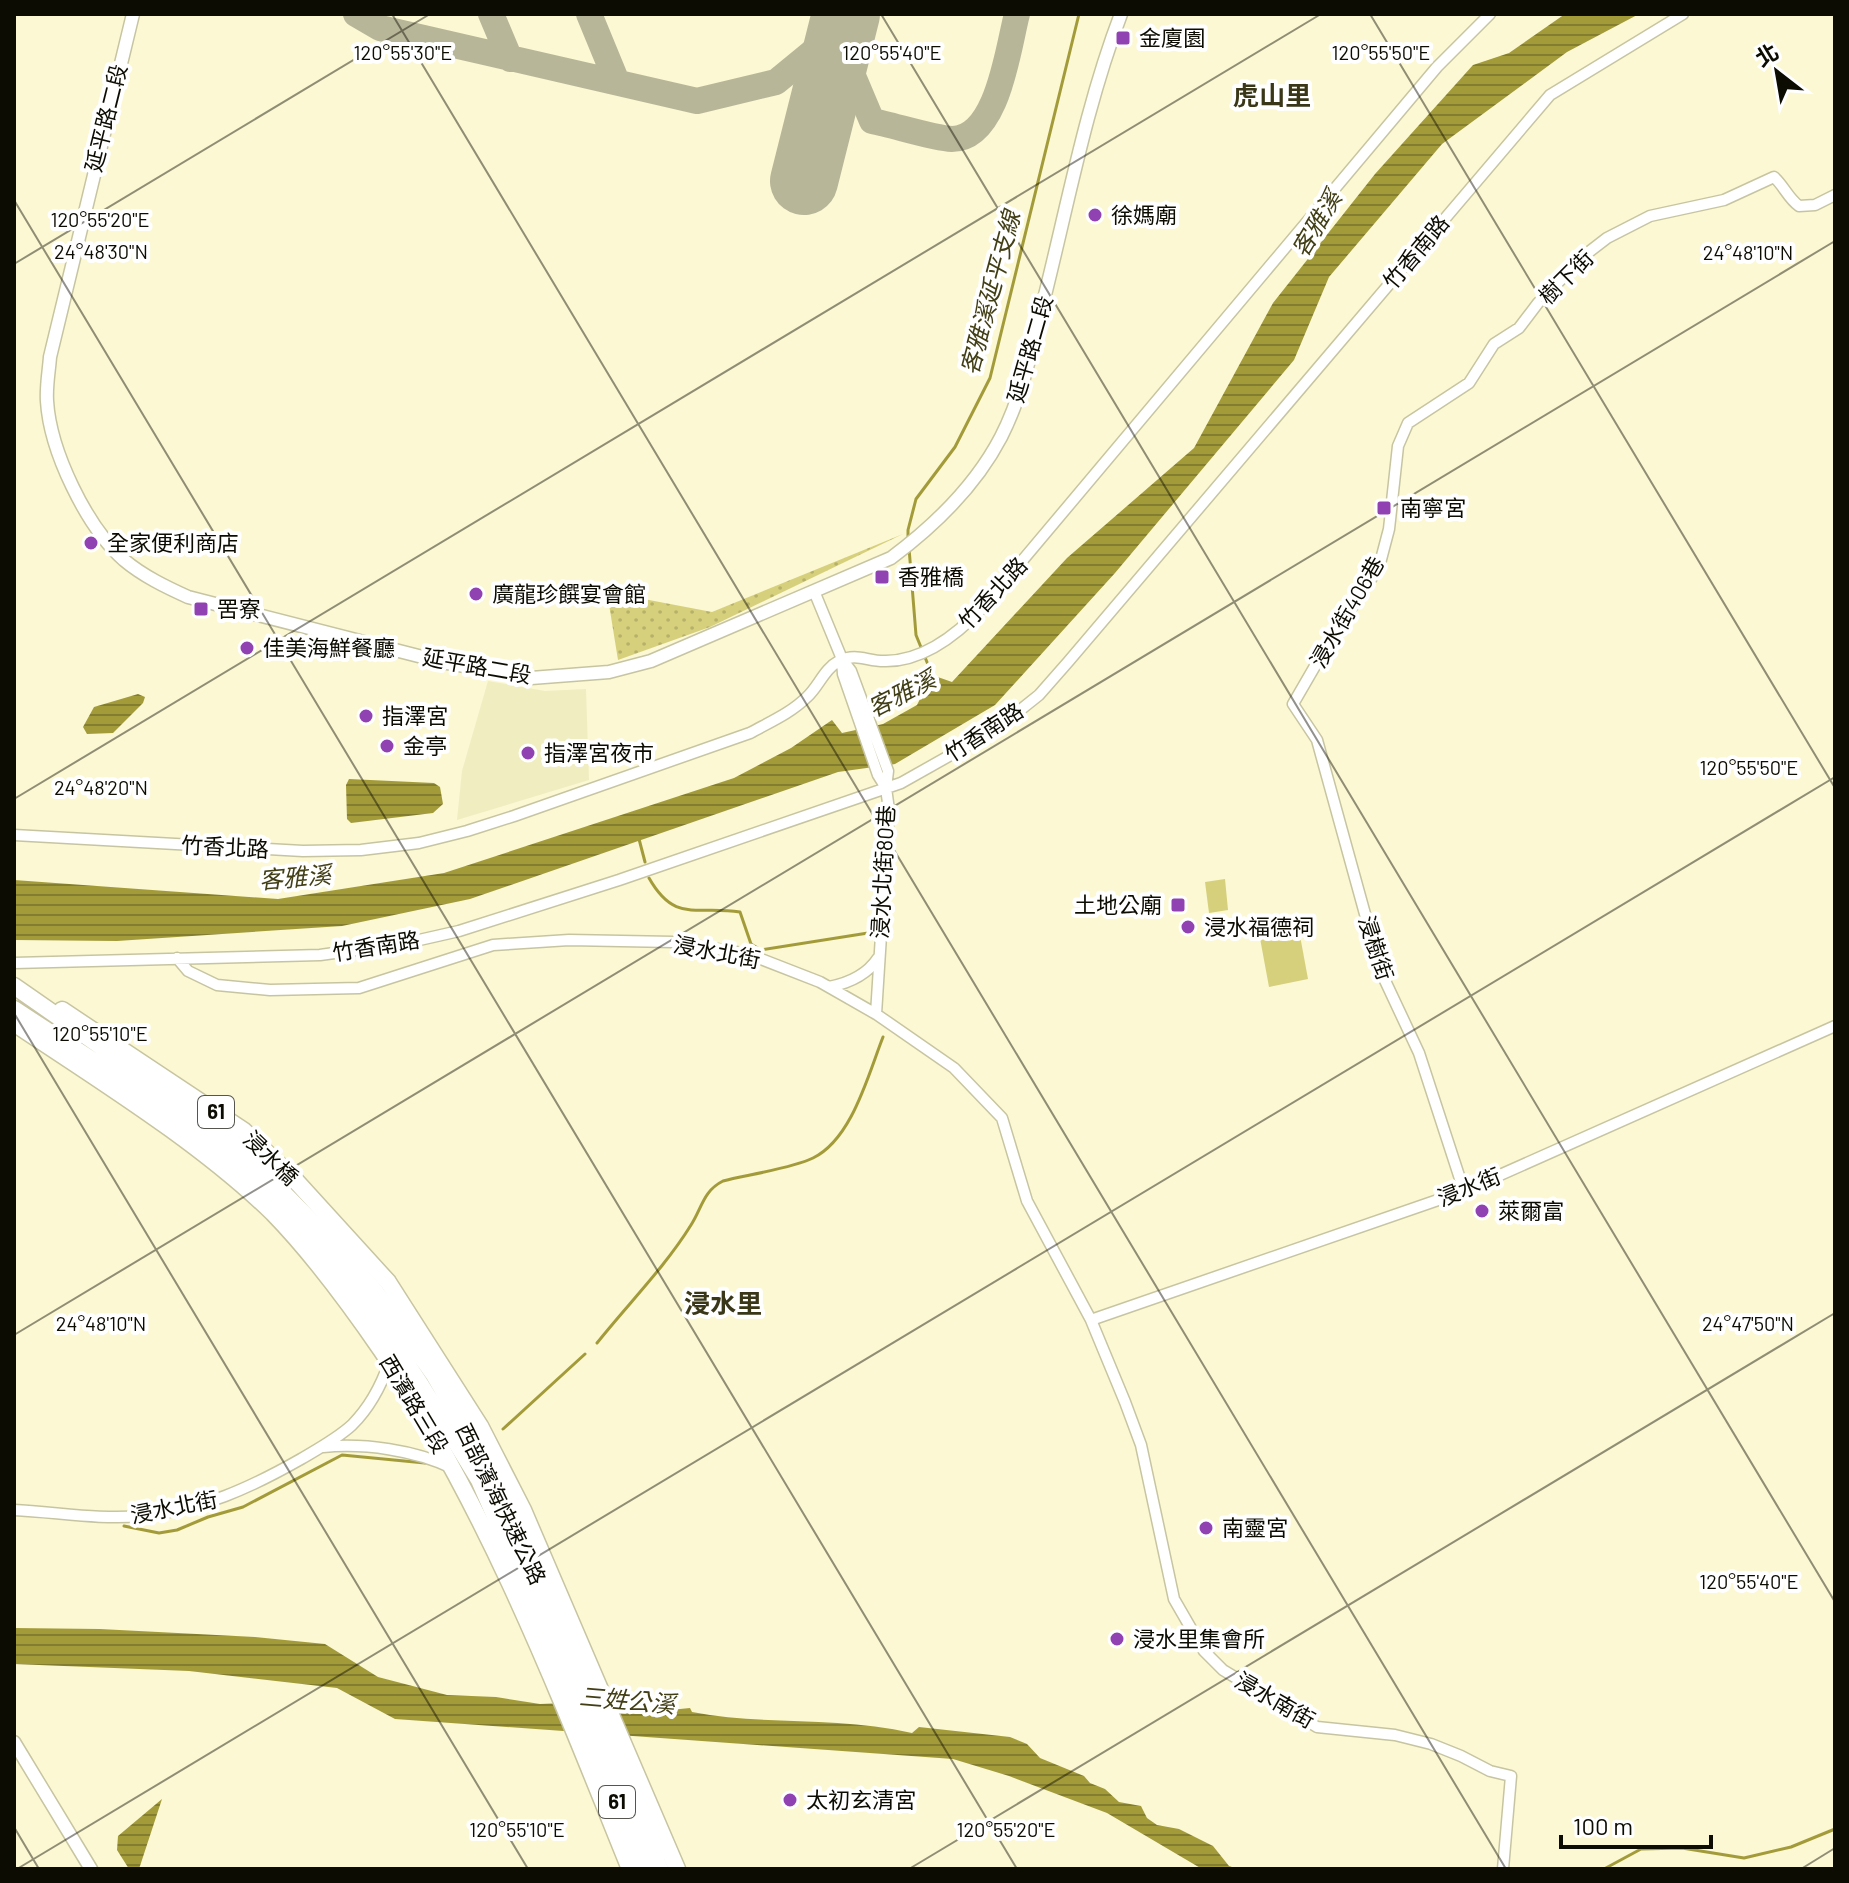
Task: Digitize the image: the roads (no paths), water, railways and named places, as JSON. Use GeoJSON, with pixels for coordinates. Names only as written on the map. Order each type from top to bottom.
{"type":"FeatureCollection","features":[{"type":"Feature","properties":{"kind":"main road","name":"浸水橋"},"geometry":{"type":"LineString","coordinates":[[14,979],[244,1131],[295,1180],[370,1295]]}},
{"type":"Feature","properties":{"kind":"main road","name":"浸水橋"},"geometry":{"type":"LineString","coordinates":[[14,986],[234,1143],[330,1240],[370,1295]]}},
{"type":"Feature","properties":{"kind":"main road","name":"浸水橋"},"geometry":{"type":"LineString","coordinates":[[14,1009],[152,1099],[224,1154],[370,1295]]}},
{"type":"Feature","properties":{"kind":"main road","name":"浸水橋"},"geometry":{"type":"LineString","coordinates":[[14,1023],[111,1088],[218,1166],[370,1295]]}},
{"type":"Feature","properties":{"kind":"main road","name":"西濱路三段"},"geometry":{"type":"LineString","coordinates":[[370,1295],[390,1362],[420,1407],[453,1469],[519,1600],[551,1674],[598,1736]]}},
{"type":"Feature","properties":{"kind":"main road","name":"西濱路三段"},"geometry":{"type":"LineString","coordinates":[[370,1295],[480,1426],[523,1510],[584,1687]]}},
{"type":"Feature","properties":{"kind":"main road","name":"西部濱海快速公路"},"geometry":{"type":"LineString","coordinates":[[370,1295],[479,1480],[584,1687]]}},
{"type":"Feature","properties":{"kind":"main road","name":"61"},"geometry":{"type":"LineString","coordinates":[[584,1687],[643,1869]]}},
{"type":"Feature","properties":{"kind":"main road","name":"61"},"geometry":{"type":"LineString","coordinates":[[584,1687],[630,1869]]}},
{"type":"Feature","properties":{"kind":"main road","name":"61"},"geometry":{"type":"LineString","coordinates":[[598,1736],[660,1869]]}},
{"type":"Feature","properties":{"kind":"main road","name":"61"},"geometry":{"type":"LineString","coordinates":[[598,1736],[677,1869]]}},
{"type":"Feature","properties":{"kind":"street","name":"延平路二段"},"geometry":{"type":"LineString","coordinates":[[133,14],[50,357],[47,401],[53,436],[67,476],[94,522],[123,559],[159,584],[188,597],[442,662],[531,678],[609,672],[651,661],[891,558],[924,534],[970,482],[1000,439],[1016,402],[1094,97],[1121,14]]}},
{"type":"Feature","properties":{"kind":"street","name":"竹香北路"},"geometry":{"type":"LineString","coordinates":[[14,835],[303,851],[361,850],[419,843],[514,816],[750,733],[786,714],[806,699],[832,666],[842,659],[858,655],[889,662],[934,647],[970,622],[985,605],[1437,67],[1490,14]]}},
{"type":"Feature","properties":{"kind":"street","name":"竹香南路"},"geometry":{"type":"LineString","coordinates":[[14,963],[320,955],[406,943],[459,931],[619,880],[901,783],[995,730],[1039,695],[1550,95],[1683,14]]}},
{"type":"Feature","properties":{"kind":"street","name":"樹下街"},"geometry":{"type":"LineString","coordinates":[[1390,517],[1398,446],[1408,423],[1469,383],[1494,344],[1519,328],[1538,303],[1585,255],[1607,238],[1650,216],[1724,200],[1768,178],[1778,180],[1788,198],[1799,206],[1815,205],[1835,195]]}},
{"type":"Feature","properties":{"kind":"street","name":"浸水街406巷"},"geometry":{"type":"LineString","coordinates":[[1293,704],[1333,635],[1379,567],[1390,517]]}},
{"type":"Feature","properties":{"kind":"street"},"geometry":{"type":"LineString","coordinates":[[814,591],[847,672],[886,788]]}},
{"type":"Feature","properties":{"kind":"street","name":"浸樹街"},"geometry":{"type":"LineString","coordinates":[[1293,704],[1317,740],[1381,972],[1419,1053],[1464,1191]]}},
{"type":"Feature","properties":{"kind":"street","name":"浸水北街80巷"},"geometry":{"type":"LineString","coordinates":[[876,1014],[889,810],[886,788]]}},
{"type":"Feature","properties":{"kind":"street","name":"浸水北街"},"geometry":{"type":"LineString","coordinates":[[177,958],[188,971],[217,985],[270,990],[359,988],[493,945],[569,940],[673,942],[748,954],[829,987],[876,1014],[954,1068],[1002,1118],[1027,1201],[1091,1320]]}},
{"type":"Feature","properties":{"kind":"street","name":"浸水北街80巷"},"geometry":{"type":"LineString","coordinates":[[829,987],[860,976],[872,967],[879,956]]}},
{"type":"Feature","properties":{"kind":"street","name":"浸水街"},"geometry":{"type":"LineString","coordinates":[[1091,1320],[1464,1191],[1835,1026]]}},
{"type":"Feature","properties":{"kind":"street","name":"浸水南街"},"geometry":{"type":"LineString","coordinates":[[1091,1320],[1141,1445],[1174,1599],[1204,1651],[1223,1670],[1317,1727],[1395,1735],[1431,1744],[1490,1771],[1511,1776],[1503,1869]]}},
{"type":"Feature","properties":{"kind":"street","name":"浸水北街"},"geometry":{"type":"LineString","coordinates":[[14,1510],[99,1518],[143,1516],[222,1499],[254,1486],[321,1447],[351,1425],[380,1390],[390,1362]]}},
{"type":"Feature","properties":{"kind":"street"},"geometry":{"type":"LineString","coordinates":[[321,1447],[345,1445],[428,1457],[453,1469]]}},
{"type":"Feature","properties":{"kind":"street"},"geometry":{"type":"LineString","coordinates":[[14,1742],[91,1869]]}},
{"type":"Feature","properties":{"kind":"water","name":"客雅溪"},"geometry":{"type":"Polygon","coordinates":[[[1565,14],[1639,14],[1567,52],[1442,144],[1329,277],[1294,360],[1115,573],[995,705],[895,764],[838,772],[470,899],[342,926],[117,941],[14,940],[14,880],[278,899],[444,873],[734,778],[791,748],[832,720],[842,733],[883,724],[917,705],[932,675],[952,682],[1067,558],[1194,448],[1273,303],[1375,174],[1473,65],[1509,53],[1565,14]]]}},
{"type":"Feature","properties":{"kind":"water"},"geometry":{"type":"Polygon","coordinates":[[[138,694],[145,697],[143,703],[113,733],[87,734],[83,727],[94,707],[138,694]]]}},
{"type":"Feature","properties":{"kind":"water"},"geometry":{"type":"Polygon","coordinates":[[[349,779],[434,783],[440,787],[443,804],[433,813],[351,823],[347,819],[346,785],[349,779]]]}},
{"type":"Feature","properties":{"kind":"water","name":"三姓公溪"},"geometry":{"type":"Polygon","coordinates":[[[14,1628],[100,1629],[325,1644],[378,1677],[447,1695],[496,1697],[540,1704],[658,1699],[667,1701],[670,1710],[690,1708],[692,1712],[719,1716],[858,1725],[912,1733],[919,1727],[1010,1737],[1027,1744],[1040,1758],[1084,1776],[1119,1802],[1141,1806],[1147,1818],[1157,1825],[1179,1829],[1213,1846],[1229,1866],[1238,1869],[1202,1869],[1107,1813],[1009,1776],[953,1759],[395,1719],[337,1688],[189,1671],[14,1664],[14,1628]]]}},
{"type":"Feature","properties":{"kind":"water"},"geometry":{"type":"Polygon","coordinates":[[[162,1799],[139,1869],[129,1869],[117,1850],[118,1836],[162,1799]]]}},
{"type":"Feature","properties":{"kind":"waterway","name":"客雅溪延平支線"},"geometry":{"type":"LineString","coordinates":[[908,541],[916,499],[955,447],[990,378],[1079,14]]}},
{"type":"Feature","properties":{"kind":"waterway","name":"客雅溪延平支線"},"geometry":{"type":"LineString","coordinates":[[909,548],[916,635],[933,677]]}},
{"type":"Feature","properties":{"kind":"waterway"},"geometry":{"type":"LineString","coordinates":[[639,839],[645,862]]}},
{"type":"Feature","properties":{"kind":"waterway"},"geometry":{"type":"LineString","coordinates":[[649,878],[668,902],[678,907],[740,912],[751,944],[761,950],[868,933]]}},
{"type":"Feature","properties":{"kind":"waterway"},"geometry":{"type":"LineString","coordinates":[[597,1343],[670,1256],[716,1185],[804,1162],[827,1149],[857,1105],[883,1037]]}},
{"type":"Feature","properties":{"kind":"waterway"},"geometry":{"type":"LineString","coordinates":[[503,1429],[585,1354]]}},
{"type":"Feature","properties":{"kind":"waterway"},"geometry":{"type":"LineString","coordinates":[[124,1526],[159,1533],[177,1530],[243,1507],[342,1455],[425,1463]]}},
{"type":"Feature","properties":{"kind":"waterway","name":"三姓公溪"},"geometry":{"type":"LineString","coordinates":[[1604,1869],[1641,1849],[1682,1848],[1744,1858],[1791,1847],[1835,1829]]}},
{"type":"Feature","properties":{"kind":"place","name":"金廈園"},"geometry":{"type":"Point","coordinates":[1123,38]}},
{"type":"Feature","properties":{"kind":"place","name":"徐媽廟"},"geometry":{"type":"Point","coordinates":[1095,215]}},
{"type":"Feature","properties":{"kind":"place","name":"南寧宮"},"geometry":{"type":"Point","coordinates":[1384,508]}},
{"type":"Feature","properties":{"kind":"place","name":"全家便利商店"},"geometry":{"type":"Point","coordinates":[91,543]}},
{"type":"Feature","properties":{"kind":"place","name":"香雅橋"},"geometry":{"type":"Point","coordinates":[882,577]}},
{"type":"Feature","properties":{"kind":"place","name":"廣龍珍饌宴會館"},"geometry":{"type":"Point","coordinates":[476,594]}},
{"type":"Feature","properties":{"kind":"place","name":"罟寮"},"geometry":{"type":"Point","coordinates":[201,609]}},
{"type":"Feature","properties":{"kind":"place","name":"佳美海鮮餐廳"},"geometry":{"type":"Point","coordinates":[247,648]}},
{"type":"Feature","properties":{"kind":"place","name":"指澤宮"},"geometry":{"type":"Point","coordinates":[366,716]}},
{"type":"Feature","properties":{"kind":"place","name":"金亭"},"geometry":{"type":"Point","coordinates":[387,746]}},
{"type":"Feature","properties":{"kind":"place","name":"指澤宮夜市"},"geometry":{"type":"Point","coordinates":[528,753]}},
{"type":"Feature","properties":{"kind":"place","name":"土地公廟"},"geometry":{"type":"Point","coordinates":[1178,905]}},
{"type":"Feature","properties":{"kind":"place","name":"浸水福德祠"},"geometry":{"type":"Point","coordinates":[1188,927]}},
{"type":"Feature","properties":{"kind":"place","name":"萊爾富"},"geometry":{"type":"Point","coordinates":[1482,1211]}},
{"type":"Feature","properties":{"kind":"place","name":"南靈宮"},"geometry":{"type":"Point","coordinates":[1206,1528]}},
{"type":"Feature","properties":{"kind":"place","name":"浸水里集會所"},"geometry":{"type":"Point","coordinates":[1117,1639]}},
{"type":"Feature","properties":{"kind":"place","name":"太初玄清宮"},"geometry":{"type":"Point","coordinates":[790,1800]}},
{"type":"Feature","properties":{"kind":"district","name":"虎山里"},"geometry":{"type":"Point","coordinates":[1272,96]}},
{"type":"Feature","properties":{"kind":"district","name":"浸水里"},"geometry":{"type":"Point","coordinates":[723,1304]}}]}
